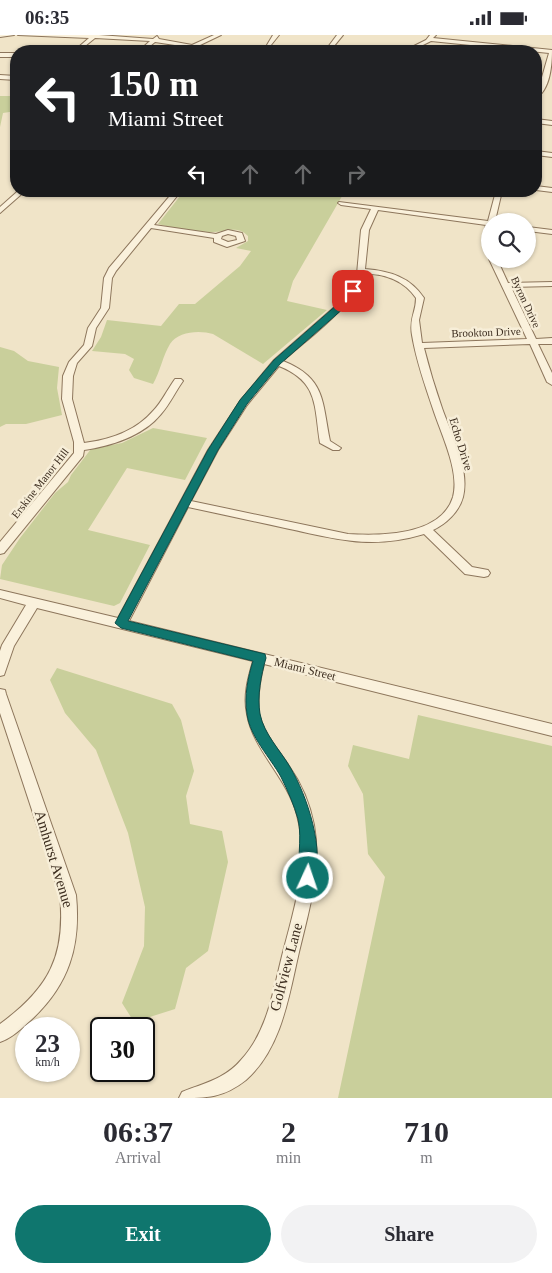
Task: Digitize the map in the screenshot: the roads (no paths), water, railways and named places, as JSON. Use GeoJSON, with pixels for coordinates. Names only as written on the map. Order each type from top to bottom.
{"type":"FeatureCollection","features":[{"type":"Feature","properties":{"kind":"street"},"geometry":{"type":"LineString","coordinates":[[0,35],[11,35]]}},
{"type":"Feature","properties":{"kind":"street"},"geometry":{"type":"LineString","coordinates":[[20,35],[95,36],[155,40],[188,45]]}},
{"type":"Feature","properties":{"kind":"street"},"geometry":{"type":"LineString","coordinates":[[149,45],[160,35]]}},
{"type":"Feature","properties":{"kind":"street"},"geometry":{"type":"LineString","coordinates":[[196,45],[218,35]]}},
{"type":"Feature","properties":{"kind":"street"},"geometry":{"type":"LineString","coordinates":[[269,44],[276,35]]}},
{"type":"Feature","properties":{"kind":"street"},"geometry":{"type":"LineString","coordinates":[[332,45],[340,35]]}},
{"type":"Feature","properties":{"kind":"street"},"geometry":{"type":"LineString","coordinates":[[84,45],[95,36]]}},
{"type":"Feature","properties":{"kind":"street"},"geometry":{"type":"LineString","coordinates":[[417,45],[431,37],[510,45]]}},
{"type":"Feature","properties":{"kind":"street"},"geometry":{"type":"LineString","coordinates":[[542,90],[549,72],[552,52]]}},
{"type":"Feature","properties":{"kind":"street"},"geometry":{"type":"LineString","coordinates":[[0,211],[15,197]]}},
{"type":"Feature","properties":{"kind":"street","name":"Erskine Manor Hill"},"geometry":{"type":"LineString","coordinates":[[0,550],[79,454],[80,447],[67,399],[69,369],[88,346],[92,328],[105,308],[108,278],[173,197]]}},
{"type":"Feature","properties":{"kind":"street"},"geometry":{"type":"LineString","coordinates":[[493,213],[498,197]]}},
{"type":"Feature","properties":{"kind":"street"},"geometry":{"type":"LineString","coordinates":[[340,203],[481,222]]}},
{"type":"Feature","properties":{"kind":"street"},"geometry":{"type":"LineString","coordinates":[[121,623],[228,425],[255,387],[277,362],[342,305],[353,291],[361,271],[365,230],[375,208]]}},
{"type":"Feature","properties":{"kind":"street"},"geometry":{"type":"LineString","coordinates":[[149,226],[217,237]]}},
{"type":"Feature","properties":{"kind":"street"},"geometry":{"type":"LineString","coordinates":[[536,230],[552,232]]}},
{"type":"Feature","properties":{"kind":"street","name":"Byron Drive"},"geometry":{"type":"LineString","coordinates":[[498,268],[552,382]]}},
{"type":"Feature","properties":{"kind":"street","name":"Echo Drive"},"geometry":{"type":"LineString","coordinates":[[186,503],[360,539],[392,539],[426,530],[444,517],[454,503],[459,488],[459,477],[420,346],[415,317],[420,302],[414,289],[396,277],[361,271]]}},
{"type":"Feature","properties":{"kind":"street"},"geometry":{"type":"LineString","coordinates":[[506,285],[552,284]]}},
{"type":"Feature","properties":{"kind":"street","name":"Brookton Drive"},"geometry":{"type":"LineString","coordinates":[[420,346],[552,341]]}},
{"type":"Feature","properties":{"kind":"street"},"geometry":{"type":"LineString","coordinates":[[277,362],[300,372],[311,380],[316,392],[325,443],[336,448]]}},
{"type":"Feature","properties":{"kind":"street"},"geometry":{"type":"LineString","coordinates":[[80,447],[111,441],[144,423],[165,404],[178,381]]}},
{"type":"Feature","properties":{"kind":"street"},"geometry":{"type":"LineString","coordinates":[[426,530],[470,571],[484,573]]}},
{"type":"Feature","properties":{"kind":"street","name":"Miami Street"},"geometry":{"type":"LineString","coordinates":[[0,594],[552,730]]}},
{"type":"Feature","properties":{"kind":"street"},"geometry":{"type":"LineString","coordinates":[[0,671],[8,645],[34,602]]}},
{"type":"Feature","properties":{"kind":"street","name":"Golfview Lane"},"geometry":{"type":"LineString","coordinates":[[188,1098],[206,1094],[238,1076],[262,1047],[275,1014],[310,867],[306,822],[301,803],[285,772],[265,742],[253,714],[254,679],[260,658]]}},
{"type":"Feature","properties":{"kind":"street","name":"Amhurst Avenue"},"geometry":{"type":"LineString","coordinates":[[0,694],[68,895],[71,915],[69,942],[64,960],[54,980],[29,1012],[0,1034]]}}]}
